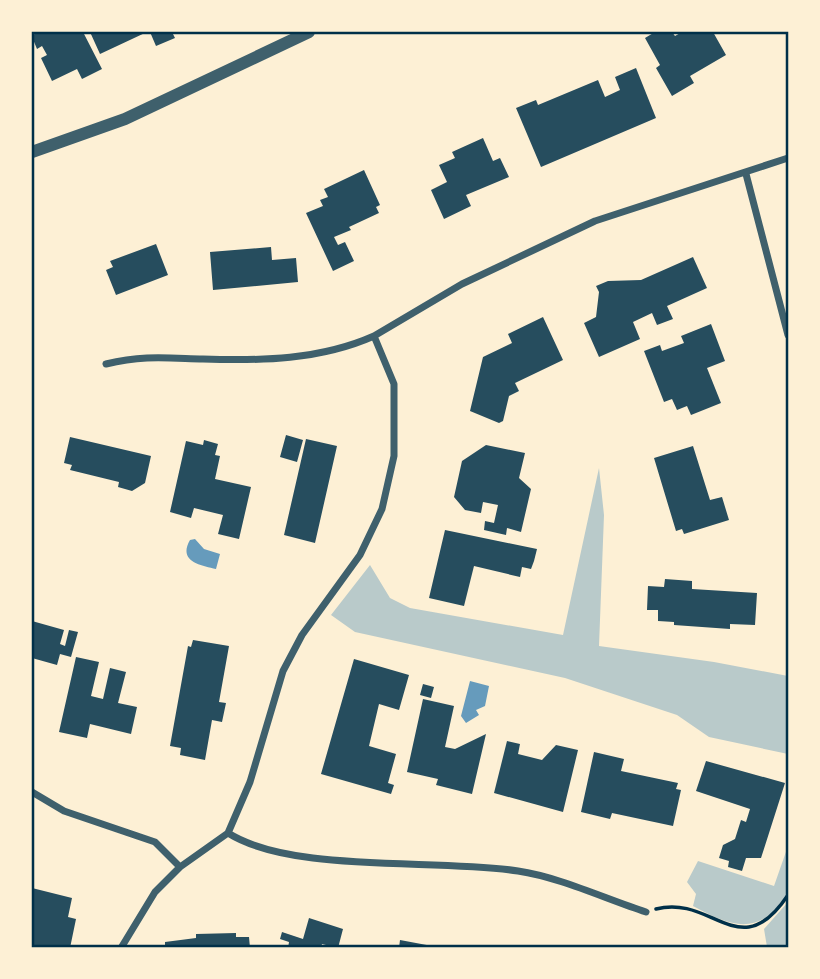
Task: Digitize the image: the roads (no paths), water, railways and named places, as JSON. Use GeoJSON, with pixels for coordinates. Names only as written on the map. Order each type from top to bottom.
{"type":"FeatureCollection","features":[{"type":"Feature","properties":{"kind":"street"},"geometry":{"type":"LineString","coordinates":[[32,152],[125,119],[309,32]]}},
{"type":"Feature","properties":{"kind":"street"},"geometry":{"type":"LineString","coordinates":[[106,364],[140,356],[250,360],[291,358],[331,351],[374,336],[462,284],[595,221],[789,159]]}},
{"type":"Feature","properties":{"kind":"street"},"geometry":{"type":"LineString","coordinates":[[746,174],[789,335]]}},
{"type":"Feature","properties":{"kind":"street"},"geometry":{"type":"LineString","coordinates":[[121,947],[155,892],[180,867],[228,832],[250,782],[283,671],[302,635],[360,555],[382,509],[394,456],[394,384],[374,336]]}},
{"type":"Feature","properties":{"kind":"street"},"geometry":{"type":"LineString","coordinates":[[32,792],[64,811],[155,842],[180,867]]}},
{"type":"Feature","properties":{"kind":"street"},"geometry":{"type":"LineString","coordinates":[[228,832],[264,849],[312,857],[521,871],[646,912]]}},
{"type":"Feature","properties":{"kind":"water"},"geometry":{"type":"Polygon","coordinates":[[[195,539],[204,549],[220,554],[216,569],[197,564],[188,557],[187,547],[190,540],[195,539]]]}},
{"type":"Feature","properties":{"kind":"water"},"geometry":{"type":"Polygon","coordinates":[[[470,681],[489,686],[485,706],[476,710],[479,715],[466,723],[461,716],[470,681]]]}}]}
